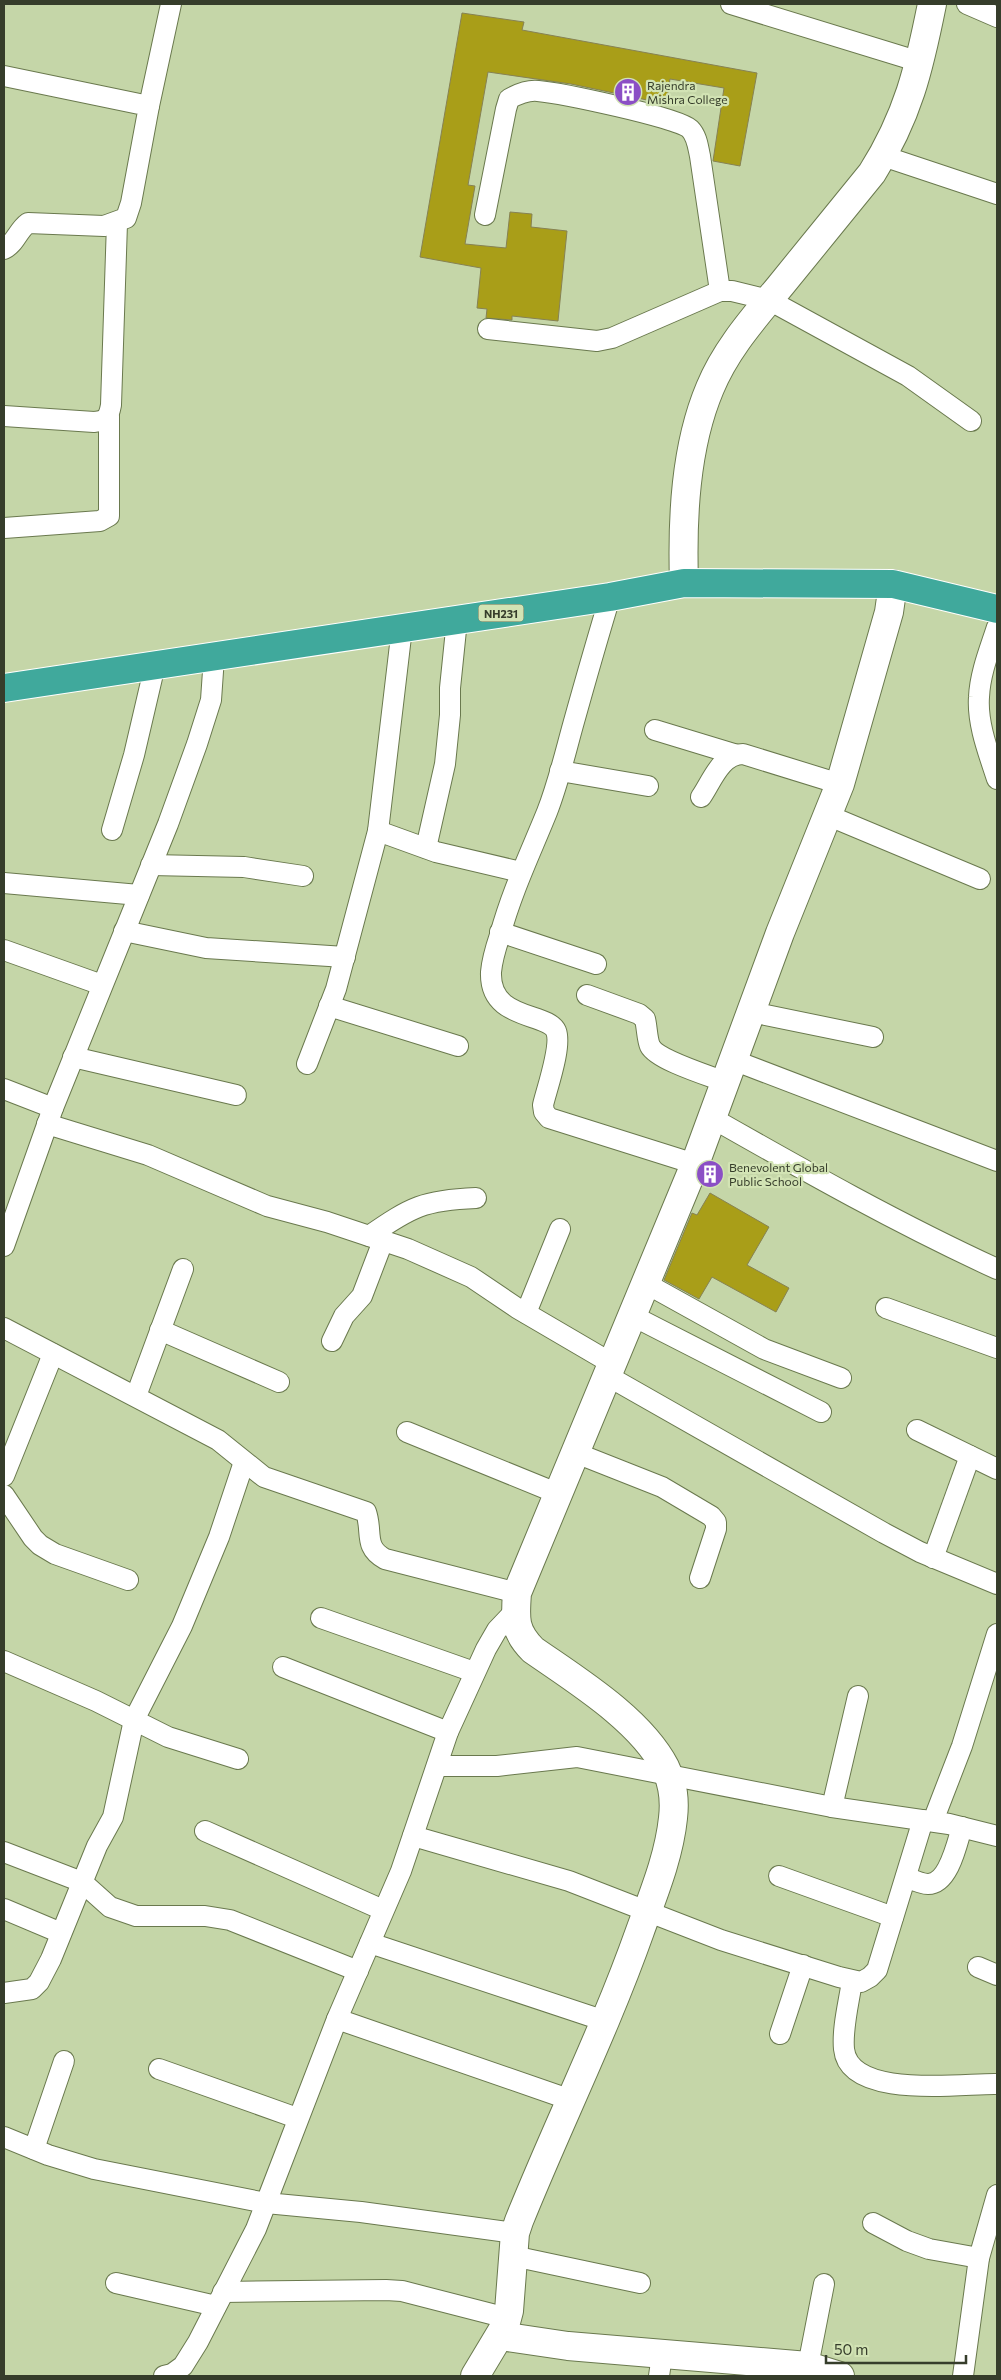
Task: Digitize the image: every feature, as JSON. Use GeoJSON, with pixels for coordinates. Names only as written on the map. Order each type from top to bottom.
{"type":"FeatureCollection","features":[{"type":"Feature","properties":{"kind":"highway","name":"NH231"},"geometry":{"type":"LineString","coordinates":[[4,688],[610,598],[684,583],[893,584],[997,609]]}},
{"type":"Feature","properties":{"kind":"street"},"geometry":{"type":"LineString","coordinates":[[4,249],[12,244],[22,228],[28,223],[104,226],[126,218],[131,203],[170,4]]}},
{"type":"Feature","properties":{"kind":"street"},"geometry":{"type":"LineString","coordinates":[[731,4],[776,10],[920,62]]}},
{"type":"Feature","properties":{"kind":"street"},"geometry":{"type":"LineString","coordinates":[[684,583],[683,543],[688,481],[699,421],[710,388],[730,348],[872,173],[883,156],[908,105],[920,62],[932,4]]}},
{"type":"Feature","properties":{"kind":"street"},"geometry":{"type":"LineString","coordinates":[[967,4],[997,17]]}},
{"type":"Feature","properties":{"kind":"street"},"geometry":{"type":"LineString","coordinates":[[4,76],[149,106]]}},
{"type":"Feature","properties":{"kind":"street"},"geometry":{"type":"LineString","coordinates":[[484,215],[506,109],[510,99],[518,94],[537,91],[642,112],[681,123],[695,135],[700,156],[720,292]]}},
{"type":"Feature","properties":{"kind":"street"},"geometry":{"type":"LineString","coordinates":[[883,156],[997,194]]}},
{"type":"Feature","properties":{"kind":"street"},"geometry":{"type":"LineString","coordinates":[[4,528],[100,521],[109,516],[109,416],[111,405],[117,222]]}},
{"type":"Feature","properties":{"kind":"street"},"geometry":{"type":"LineString","coordinates":[[488,328],[597,341],[612,338],[720,292],[732,292],[769,300],[908,376],[971,421]]}},
{"type":"Feature","properties":{"kind":"street"},"geometry":{"type":"LineString","coordinates":[[4,416],[102,422],[109,416]]}},
{"type":"Feature","properties":{"kind":"street"},"geometry":{"type":"LineString","coordinates":[[164,2376],[186,2371],[256,2229],[297,2118],[337,2019],[401,1871],[448,1732],[474,1672],[497,1630],[516,1602],[644,1283],[695,1164],[826,815],[840,784],[889,612],[893,584]]}},
{"type":"Feature","properties":{"kind":"street"},"geometry":{"type":"LineString","coordinates":[[610,598],[548,811],[521,872],[500,932],[491,973],[495,993],[513,1010],[550,1024],[556,1029],[556,1046],[543,1105],[544,1112],[549,1118],[695,1164]]}},
{"type":"Feature","properties":{"kind":"street"},"geometry":{"type":"LineString","coordinates":[[426,848],[445,764],[457,620]]}},
{"type":"Feature","properties":{"kind":"street"},"geometry":{"type":"LineString","coordinates":[[997,626],[984,667],[979,697],[981,725],[997,779]]}},
{"type":"Feature","properties":{"kind":"street"},"geometry":{"type":"LineString","coordinates":[[307,1064],[345,957],[378,832],[402,628]]}},
{"type":"Feature","properties":{"kind":"street"},"geometry":{"type":"LineString","coordinates":[[4,1246],[73,1056],[168,824],[211,700],[214,656]]}},
{"type":"Feature","properties":{"kind":"street"},"geometry":{"type":"LineString","coordinates":[[112,830],[134,755],[155,665]]}},
{"type":"Feature","properties":{"kind":"street"},"geometry":{"type":"LineString","coordinates":[[655,730],[734,754],[743,754],[840,784]]}},
{"type":"Feature","properties":{"kind":"street"},"geometry":{"type":"LineString","coordinates":[[701,798],[725,761],[734,754]]}},
{"type":"Feature","properties":{"kind":"street"},"geometry":{"type":"LineString","coordinates":[[560,771],[648,786]]}},
{"type":"Feature","properties":{"kind":"street"},"geometry":{"type":"LineString","coordinates":[[826,815],[980,879]]}},
{"type":"Feature","properties":{"kind":"street"},"geometry":{"type":"LineString","coordinates":[[378,832],[426,848],[521,872]]}},
{"type":"Feature","properties":{"kind":"street"},"geometry":{"type":"LineString","coordinates":[[151,864],[244,867],[303,876]]}},
{"type":"Feature","properties":{"kind":"street"},"geometry":{"type":"LineString","coordinates":[[4,883],[139,896]]}},
{"type":"Feature","properties":{"kind":"street"},"geometry":{"type":"LineString","coordinates":[[124,931],[206,948],[345,957]]}},
{"type":"Feature","properties":{"kind":"street"},"geometry":{"type":"LineString","coordinates":[[500,932],[596,964]]}},
{"type":"Feature","properties":{"kind":"street"},"geometry":{"type":"LineString","coordinates":[[4,950],[102,985]]}},
{"type":"Feature","properties":{"kind":"street"},"geometry":{"type":"LineString","coordinates":[[587,995],[639,1014],[645,1019],[650,1045],[654,1050],[667,1058],[729,1071],[995,1156]]}},
{"type":"Feature","properties":{"kind":"street"},"geometry":{"type":"LineString","coordinates":[[329,1006],[458,1046]]}},
{"type":"Feature","properties":{"kind":"street"},"geometry":{"type":"LineString","coordinates":[[751,1012],[873,1037]]}},
{"type":"Feature","properties":{"kind":"street"},"geometry":{"type":"LineString","coordinates":[[73,1056],[236,1096]]}},
{"type":"Feature","properties":{"kind":"street"},"geometry":{"type":"LineString","coordinates":[[4,1089],[50,1116],[148,1155],[267,1206],[408,1249],[471,1277],[609,1369],[884,1534],[933,1558],[997,1584]]}},
{"type":"Feature","properties":{"kind":"street"},"geometry":{"type":"LineString","coordinates":[[712,1118],[836,1189],[924,1235],[997,1269]]}},
{"type":"Feature","properties":{"kind":"street"},"geometry":{"type":"LineString","coordinates":[[332,1341],[344,1316],[362,1296],[376,1238],[411,1209],[422,1204],[447,1199],[476,1198]]}},
{"type":"Feature","properties":{"kind":"street"},"geometry":{"type":"LineString","coordinates":[[526,1313],[560,1229]]}},
{"type":"Feature","properties":{"kind":"street"},"geometry":{"type":"LineString","coordinates":[[136,1396],[183,1269]]}},
{"type":"Feature","properties":{"kind":"street"},"geometry":{"type":"LineString","coordinates":[[644,1283],[764,1349],[841,1378]]}},
{"type":"Feature","properties":{"kind":"street"},"geometry":{"type":"LineString","coordinates":[[886,1308],[997,1348]]}},
{"type":"Feature","properties":{"kind":"street"},"geometry":{"type":"LineString","coordinates":[[631,1315],[821,1412]]}},
{"type":"Feature","properties":{"kind":"street"},"geometry":{"type":"LineString","coordinates":[[4,1328],[218,1440],[264,1477],[366,1512],[370,1528],[371,1548],[376,1554],[516,1602]]}},
{"type":"Feature","properties":{"kind":"street"},"geometry":{"type":"LineString","coordinates":[[160,1330],[279,1382]]}},
{"type":"Feature","properties":{"kind":"street"},"geometry":{"type":"LineString","coordinates":[[4,1476],[53,1354]]}},
{"type":"Feature","properties":{"kind":"street"},"geometry":{"type":"LineString","coordinates":[[917,1430],[997,1469]]}},
{"type":"Feature","properties":{"kind":"street"},"geometry":{"type":"LineString","coordinates":[[407,1432],[559,1494]]}},
{"type":"Feature","properties":{"kind":"street"},"geometry":{"type":"LineString","coordinates":[[576,1453],[662,1487],[711,1516],[716,1522],[716,1529],[700,1578]]}},
{"type":"Feature","properties":{"kind":"street"},"geometry":{"type":"LineString","coordinates":[[933,1558],[970,1456]]}},
{"type":"Feature","properties":{"kind":"street"},"geometry":{"type":"LineString","coordinates":[[4,1993],[23,1992],[32,1989],[39,1982],[62,1934],[97,1846],[113,1817],[134,1720],[182,1626],[220,1538],[244,1462]]}},
{"type":"Feature","properties":{"kind":"street"},"geometry":{"type":"LineString","coordinates":[[4,1495],[33,1538],[40,1545],[55,1554],[128,1580]]}},
{"type":"Feature","properties":{"kind":"street"},"geometry":{"type":"LineString","coordinates":[[475,2376],[504,2327],[514,2244],[539,2171],[605,2021],[647,1910],[665,1857],[673,1820],[674,1798],[668,1776],[653,1749],[620,1714],[533,1650],[523,1640],[517,1629],[516,1602]]}},
{"type":"Feature","properties":{"kind":"street"},"geometry":{"type":"LineString","coordinates":[[321,1618],[474,1672]]}},
{"type":"Feature","properties":{"kind":"street"},"geometry":{"type":"LineString","coordinates":[[413,1836],[569,1881],[721,1940],[852,1981],[861,1982],[877,1970],[906,1877],[928,1821],[962,1746],[997,1634]]}},
{"type":"Feature","properties":{"kind":"street"},"geometry":{"type":"LineString","coordinates":[[4,1661],[69,1688],[168,1737],[238,1759]]}},
{"type":"Feature","properties":{"kind":"street"},"geometry":{"type":"LineString","coordinates":[[283,1667],[448,1732]]}},
{"type":"Feature","properties":{"kind":"street"},"geometry":{"type":"LineString","coordinates":[[832,1807],[858,1696]]}},
{"type":"Feature","properties":{"kind":"street"},"geometry":{"type":"LineString","coordinates":[[437,1766],[497,1766],[577,1757],[832,1807],[962,1827],[997,1836]]}},
{"type":"Feature","properties":{"kind":"street"},"geometry":{"type":"LineString","coordinates":[[906,1877],[928,1884],[936,1883],[942,1879],[962,1827]]}},
{"type":"Feature","properties":{"kind":"street"},"geometry":{"type":"LineString","coordinates":[[205,1831],[383,1910]]}},
{"type":"Feature","properties":{"kind":"street"},"geometry":{"type":"LineString","coordinates":[[4,1852],[82,1882],[110,1907],[125,1913],[136,1916],[205,1916],[230,1920],[358,1971]]}},
{"type":"Feature","properties":{"kind":"street"},"geometry":{"type":"LineString","coordinates":[[779,1876],[892,1917]]}},
{"type":"Feature","properties":{"kind":"street"},"geometry":{"type":"LineString","coordinates":[[4,1909],[62,1934]]}},
{"type":"Feature","properties":{"kind":"street"},"geometry":{"type":"LineString","coordinates":[[370,1943],[605,2021]]}},
{"type":"Feature","properties":{"kind":"street"},"geometry":{"type":"LineString","coordinates":[[780,2034],[803,1965]]}},
{"type":"Feature","properties":{"kind":"street"},"geometry":{"type":"LineString","coordinates":[[978,1968],[997,1975]]}},
{"type":"Feature","properties":{"kind":"street"},"geometry":{"type":"LineString","coordinates":[[852,1981],[844,2051],[852,2067],[859,2073],[876,2080],[934,2087],[997,2084]]}},
{"type":"Feature","properties":{"kind":"street"},"geometry":{"type":"LineString","coordinates":[[337,2019],[571,2100]]}},
{"type":"Feature","properties":{"kind":"street"},"geometry":{"type":"LineString","coordinates":[[34,2149],[64,2060]]}},
{"type":"Feature","properties":{"kind":"street"},"geometry":{"type":"LineString","coordinates":[[159,2069],[297,2118]]}},
{"type":"Feature","properties":{"kind":"street"},"geometry":{"type":"LineString","coordinates":[[4,2137],[94,2169],[266,2203],[361,2212],[514,2244],[640,2283]]}},
{"type":"Feature","properties":{"kind":"street"},"geometry":{"type":"LineString","coordinates":[[963,2376],[979,2258],[997,2195]]}},
{"type":"Feature","properties":{"kind":"street"},"geometry":{"type":"LineString","coordinates":[[873,2223],[906,2241],[930,2249],[979,2258]]}},
{"type":"Feature","properties":{"kind":"street"},"geometry":{"type":"LineString","coordinates":[[116,2283],[220,2299],[386,2290],[402,2291],[504,2327],[568,2346],[661,2366],[808,2366],[840,2376]]}},
{"type":"Feature","properties":{"kind":"street"},"geometry":{"type":"LineString","coordinates":[[808,2366],[824,2284]]}},
{"type":"Feature","properties":{"kind":"building","name":"Rajendra Mishra College"},"geometry":{"type":"Polygon","coordinates":[[[462,13],[524,22],[522,30],[757,73],[740,166],[713,161],[724,88],[670,79],[666,104],[571,84],[488,72],[468,185],[475,186],[465,244],[506,248],[510,212],[532,214],[531,227],[567,231],[558,321],[512,316],[512,320],[486,318],[487,309],[477,308],[481,268],[420,257],[462,13]]]}},
{"type":"Feature","properties":{"kind":"building","name":"Benevolent Global Public School"},"geometry":{"type":"Polygon","coordinates":[[[711,1166],[721,1170],[715,1184],[705,1180],[711,1166]]]}},
{"type":"Feature","properties":{"kind":"building"},"geometry":{"type":"Polygon","coordinates":[[[710,1193],[769,1227],[747,1265],[789,1288],[776,1312],[712,1277],[699,1299],[664,1280],[692,1213],[697,1215],[710,1193]]]}},
{"type":"Feature","properties":{"kind":"place","name":"Rajendra Mishra College"},"geometry":{"type":"Point","coordinates":[628,92]}},
{"type":"Feature","properties":{"kind":"place","name":"Benevolent Global Public School"},"geometry":{"type":"Point","coordinates":[710,1174]}}]}
